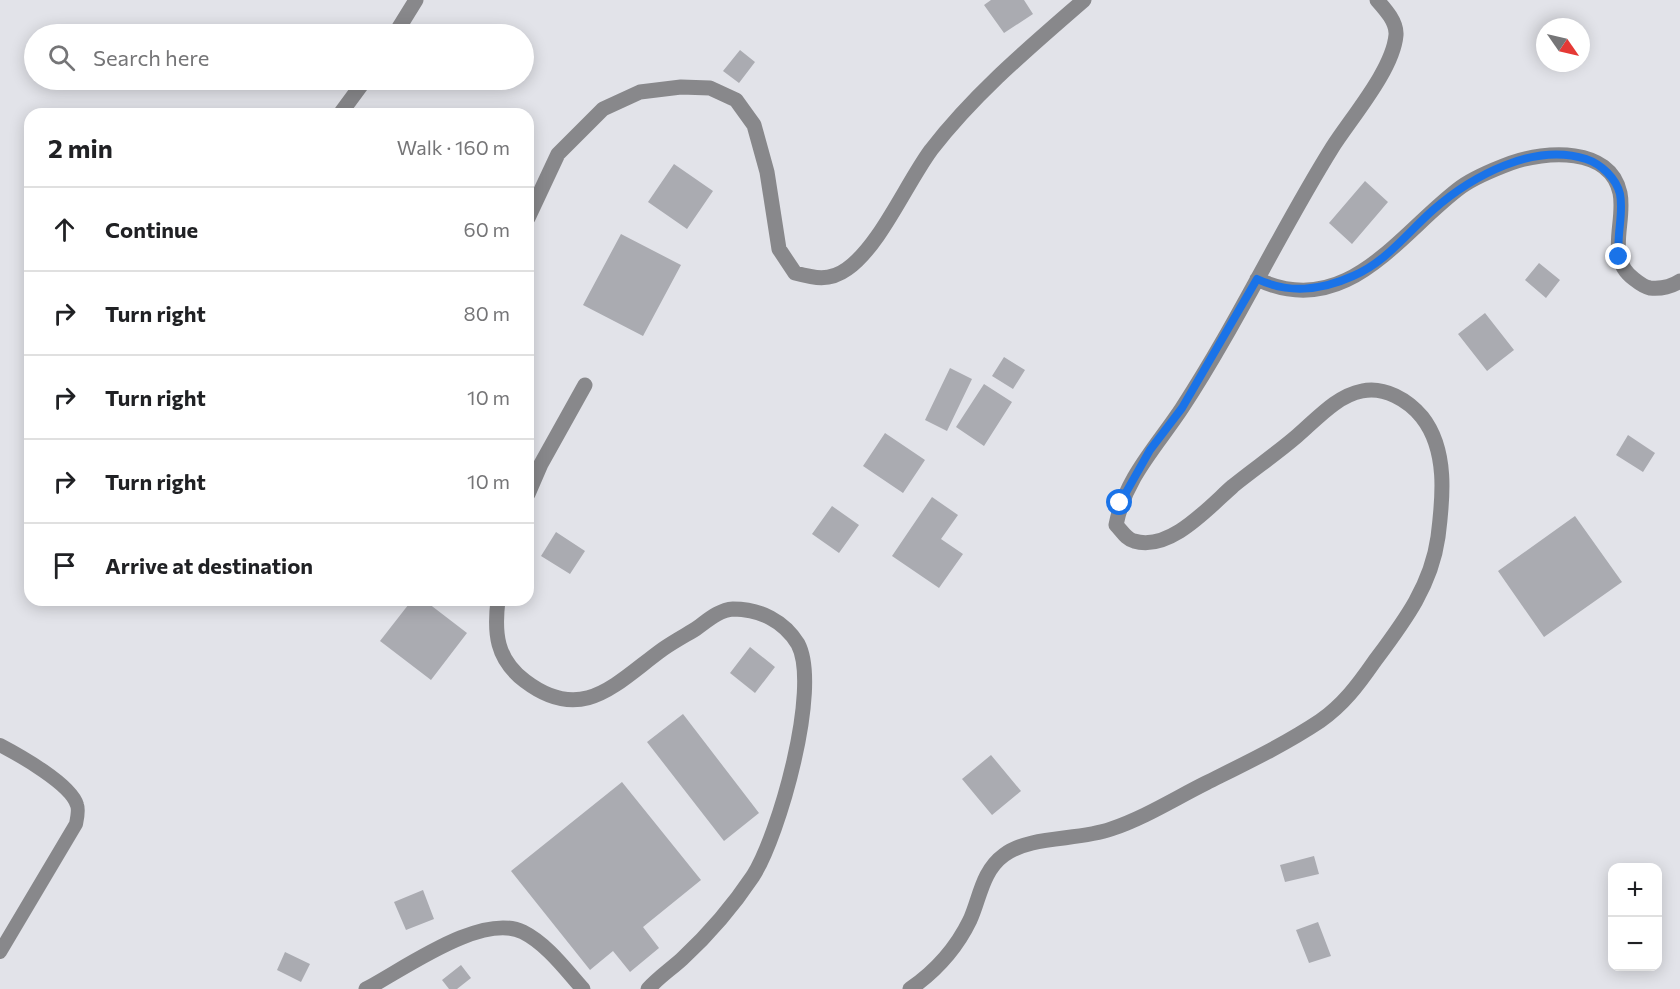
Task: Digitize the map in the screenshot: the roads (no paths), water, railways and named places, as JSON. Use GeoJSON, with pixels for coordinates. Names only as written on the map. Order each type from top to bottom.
{"type":"FeatureCollection","features":[{"type":"Feature","properties":{"kind":"street"},"geometry":{"type":"LineString","coordinates":[[401,24],[416,0]]}},
{"type":"Feature","properties":{"kind":"street"},"geometry":{"type":"LineString","coordinates":[[534,205],[558,154],[603,109],[640,92],[681,87],[710,88],[736,100],[754,125],[767,172],[779,249],[795,273],[823,280],[847,269],[870,244],[931,151],[995,77],[1084,0]]}},
{"type":"Feature","properties":{"kind":"street"},"geometry":{"type":"LineString","coordinates":[[910,989],[939,967],[952,950],[972,916],[982,885],[1002,856],[1032,842],[1093,835],[1128,823],[1254,760],[1320,721],[1358,686],[1414,608],[1428,578],[1437,544],[1443,503],[1441,469],[1435,440],[1422,417],[1394,394],[1363,390],[1331,406],[1195,521],[1169,537],[1141,543],[1130,540],[1116,525],[1120,503],[1133,479],[1150,450],[1182,408],[1330,150],[1392,52],[1397,33],[1388,13],[1377,0]]}},
{"type":"Feature","properties":{"kind":"street"},"geometry":{"type":"LineString","coordinates":[[344,108],[358,90]]}},
{"type":"Feature","properties":{"kind":"street"},"geometry":{"type":"LineString","coordinates":[[1257,279],[1277,288],[1302,291],[1354,276],[1404,241],[1432,211],[1464,185],[1511,163],[1569,153],[1591,160],[1607,171],[1620,192],[1617,239],[1619,257],[1629,275],[1646,287],[1660,289],[1680,281]]}},
{"type":"Feature","properties":{"kind":"street"},"geometry":{"type":"LineString","coordinates":[[534,480],[585,385]]}},
{"type":"Feature","properties":{"kind":"street"},"geometry":{"type":"LineString","coordinates":[[497,606],[495,632],[502,656],[522,679],[559,699],[593,698],[614,688],[664,648],[711,616],[731,609],[768,615],[788,631],[798,645],[803,662],[802,717],[789,787],[780,818],[754,873],[731,907],[698,943],[648,989]]}},
{"type":"Feature","properties":{"kind":"street"},"geometry":{"type":"LineString","coordinates":[[366,989],[472,933],[501,928],[522,932],[541,945],[583,989]]}},
{"type":"Feature","properties":{"kind":"lane"},"geometry":{"type":"LineString","coordinates":[[0,744],[67,790],[77,805],[76,824],[0,952]]}}]}
